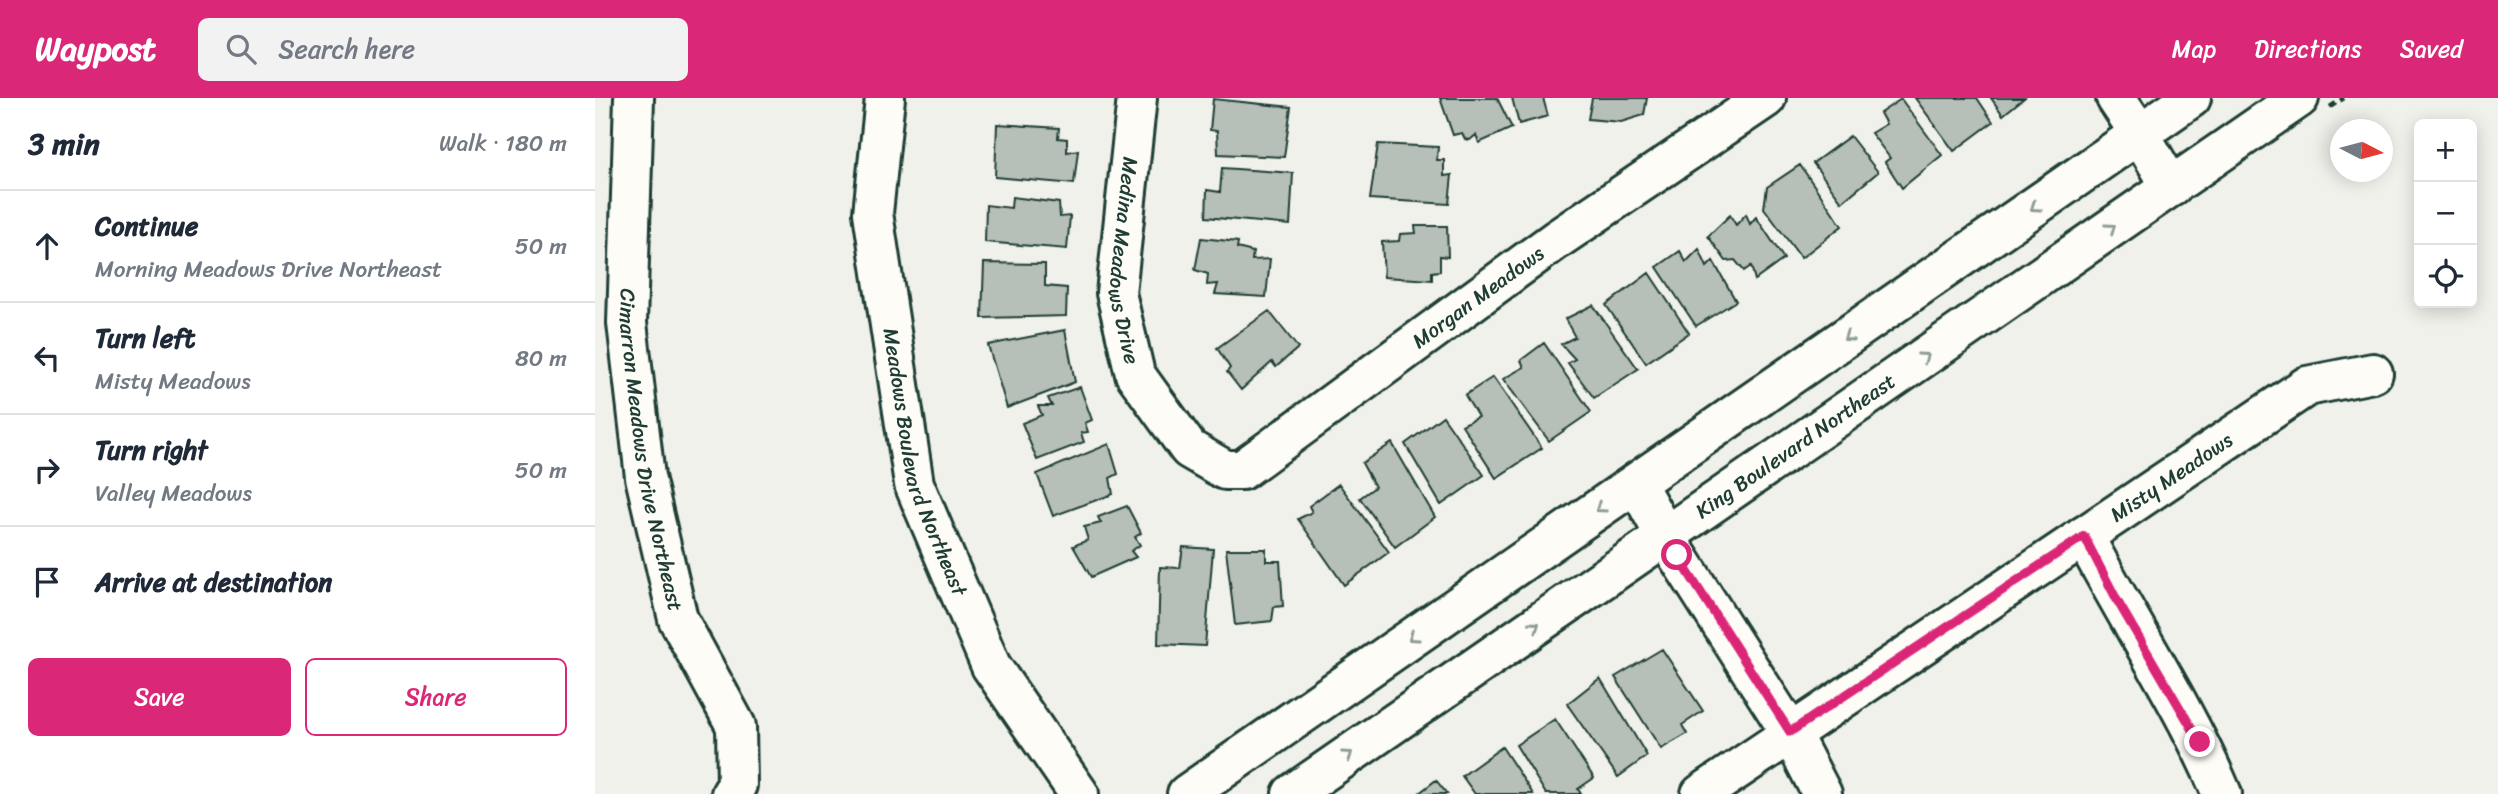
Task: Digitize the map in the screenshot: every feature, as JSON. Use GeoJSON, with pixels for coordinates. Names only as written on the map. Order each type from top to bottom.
{"type":"FeatureCollection","features":[{"type":"Feature","properties":{"kind":"street","name":"Cimarron Meadows Drive Northeast"},"geometry":{"type":"LineString","coordinates":[[634,98],[627,323],[645,477],[678,619],[736,726],[734,789]]}},
{"type":"Feature","properties":{"kind":"street","name":"Meadows Boulevard Northeast"},"geometry":{"type":"LineString","coordinates":[[885,98],[873,213],[914,484],[991,666],[1079,794]]}},
{"type":"Feature","properties":{"kind":"street","name":"Medina Meadows Drive"},"geometry":{"type":"LineString","coordinates":[[1137,98],[1116,293],[1135,374],[1189,449]]}},
{"type":"Feature","properties":{"kind":"street","name":"Morgan Meadows"},"geometry":{"type":"LineString","coordinates":[[1189,449],[1225,470],[1242,470],[1556,240],[1766,98]]}},
{"type":"Feature","properties":{"kind":"street"},"geometry":{"type":"LineString","coordinates":[[2116,98],[2171,187]]}},
{"type":"Feature","properties":{"kind":"street"},"geometry":{"type":"LineString","coordinates":[[1187,794],[2191,98]]}},
{"type":"Feature","properties":{"kind":"street","name":"King Boulevard Northeast"},"geometry":{"type":"LineString","coordinates":[[1292,794],[2299,98]]}},
{"type":"Feature","properties":{"kind":"street","name":"Misty Meadows"},"geometry":{"type":"LineString","coordinates":[[1701,794],[2307,386],[2374,373]]}},
{"type":"Feature","properties":{"kind":"street"},"geometry":{"type":"LineString","coordinates":[[1636,483],[1665,536],[1790,732],[1822,794]]}},
{"type":"Feature","properties":{"kind":"street"},"geometry":{"type":"LineString","coordinates":[[2084,536],[2118,602],[2200,742],[2222,794]]}},
{"type":"Feature","properties":{"kind":"building"},"geometry":{"type":"Polygon","coordinates":[[[1440,98],[1497,98],[1512,128],[1479,143],[1476,135],[1470,140],[1465,139],[1462,133],[1453,135],[1440,98]]]}},
{"type":"Feature","properties":{"kind":"building"},"geometry":{"type":"Polygon","coordinates":[[[1512,98],[1543,98],[1548,116],[1519,124],[1512,98]]]}},
{"type":"Feature","properties":{"kind":"building"},"geometry":{"type":"Polygon","coordinates":[[[1592,98],[1647,98],[1644,115],[1621,122],[1588,119],[1592,98]]]}},
{"type":"Feature","properties":{"kind":"building"},"geometry":{"type":"Polygon","coordinates":[[[1915,98],[1977,98],[1993,122],[1954,151],[1915,98]]]}},
{"type":"Feature","properties":{"kind":"building"},"geometry":{"type":"Polygon","coordinates":[[[1991,98],[2024,98],[2003,115],[1991,98]]]}},
{"type":"Feature","properties":{"kind":"building"},"geometry":{"type":"Polygon","coordinates":[[[1213,99],[1291,107],[1284,157],[1218,154],[1217,131],[1210,130],[1213,99]]]}},
{"type":"Feature","properties":{"kind":"building"},"geometry":{"type":"Polygon","coordinates":[[[1901,99],[1942,155],[1902,188],[1885,162],[1890,158],[1871,133],[1886,124],[1880,113],[1901,99]]]}},
{"type":"Feature","properties":{"kind":"building"},"geometry":{"type":"Polygon","coordinates":[[[997,124],[1059,128],[1058,138],[1067,139],[1067,152],[1078,150],[1074,184],[995,177],[997,124]]]}},
{"type":"Feature","properties":{"kind":"building"},"geometry":{"type":"Polygon","coordinates":[[[1850,136],[1878,172],[1842,202],[1813,163],[1850,136]]]}},
{"type":"Feature","properties":{"kind":"building"},"geometry":{"type":"Polygon","coordinates":[[[1378,144],[1438,147],[1437,160],[1444,160],[1444,176],[1452,175],[1449,204],[1370,199],[1378,144]]]}},
{"type":"Feature","properties":{"kind":"building"},"geometry":{"type":"Polygon","coordinates":[[[1800,165],[1842,226],[1801,258],[1764,208],[1767,187],[1800,165]]]}},
{"type":"Feature","properties":{"kind":"building"},"geometry":{"type":"Polygon","coordinates":[[[1222,168],[1293,173],[1290,225],[1206,217],[1207,190],[1220,192],[1222,168]]]}},
{"type":"Feature","properties":{"kind":"building"},"geometry":{"type":"Polygon","coordinates":[[[1012,197],[1059,203],[1060,217],[1070,216],[1067,249],[985,242],[986,205],[1011,208],[1012,197]]]}},
{"type":"Feature","properties":{"kind":"building"},"geometry":{"type":"Polygon","coordinates":[[[1746,214],[1750,224],[1756,217],[1784,259],[1755,280],[1751,266],[1744,271],[1735,260],[1726,261],[1708,236],[1730,215],[1736,225],[1746,214]]]}},
{"type":"Feature","properties":{"kind":"building"},"geometry":{"type":"Polygon","coordinates":[[[1415,226],[1447,226],[1448,257],[1440,256],[1440,271],[1432,272],[1432,280],[1384,277],[1382,242],[1399,241],[1400,234],[1416,233],[1415,226]]]}},
{"type":"Feature","properties":{"kind":"building"},"geometry":{"type":"Polygon","coordinates":[[[1201,238],[1238,242],[1237,248],[1253,252],[1252,260],[1270,259],[1266,297],[1215,294],[1218,284],[1207,285],[1208,274],[1195,270],[1201,238]]]}},
{"type":"Feature","properties":{"kind":"building"},"geometry":{"type":"Polygon","coordinates":[[[1699,249],[1707,267],[1713,261],[1736,301],[1696,326],[1657,267],[1680,251],[1686,262],[1699,249]]]}},
{"type":"Feature","properties":{"kind":"building"},"geometry":{"type":"Polygon","coordinates":[[[984,263],[1045,264],[1045,286],[1067,288],[1066,316],[982,318],[984,263]]]}},
{"type":"Feature","properties":{"kind":"building"},"geometry":{"type":"Polygon","coordinates":[[[1649,273],[1689,333],[1646,363],[1606,305],[1649,273]]]}},
{"type":"Feature","properties":{"kind":"building"},"geometry":{"type":"Polygon","coordinates":[[[1593,305],[1638,369],[1594,398],[1568,363],[1575,359],[1561,344],[1575,337],[1565,319],[1593,305]]]}},
{"type":"Feature","properties":{"kind":"building"},"geometry":{"type":"Polygon","coordinates":[[[1269,311],[1298,348],[1276,367],[1272,362],[1241,390],[1227,372],[1230,368],[1217,348],[1269,311]]]}},
{"type":"Feature","properties":{"kind":"building"},"geometry":{"type":"Polygon","coordinates":[[[1065,330],[1075,382],[1007,408],[988,345],[1065,330]]]}},
{"type":"Feature","properties":{"kind":"building"},"geometry":{"type":"Polygon","coordinates":[[[1544,343],[1591,412],[1549,441],[1503,379],[1524,367],[1521,360],[1544,343]]]}},
{"type":"Feature","properties":{"kind":"building"},"geometry":{"type":"Polygon","coordinates":[[[1493,377],[1542,448],[1496,478],[1462,425],[1478,417],[1465,395],[1493,377]]]}},
{"type":"Feature","properties":{"kind":"building"},"geometry":{"type":"Polygon","coordinates":[[[1080,387],[1092,420],[1085,423],[1088,432],[1081,433],[1084,442],[1037,460],[1022,423],[1042,415],[1038,406],[1052,406],[1048,398],[1080,387]]]}},
{"type":"Feature","properties":{"kind":"building"},"geometry":{"type":"Polygon","coordinates":[[[1443,416],[1484,475],[1441,505],[1405,444],[1443,416]]]}},
{"type":"Feature","properties":{"kind":"building"},"geometry":{"type":"Polygon","coordinates":[[[1392,443],[1435,517],[1395,547],[1360,498],[1375,487],[1362,463],[1392,443]]]}},
{"type":"Feature","properties":{"kind":"building"},"geometry":{"type":"Polygon","coordinates":[[[1109,444],[1118,474],[1110,478],[1113,494],[1053,516],[1037,474],[1109,444]]]}},
{"type":"Feature","properties":{"kind":"building"},"geometry":{"type":"Polygon","coordinates":[[[1339,484],[1389,552],[1344,585],[1298,519],[1312,512],[1309,506],[1339,484]]]}},
{"type":"Feature","properties":{"kind":"building"},"geometry":{"type":"Polygon","coordinates":[[[1127,506],[1141,533],[1135,537],[1140,545],[1131,551],[1136,557],[1091,577],[1073,546],[1088,540],[1084,527],[1101,523],[1098,517],[1127,506]]]}},
{"type":"Feature","properties":{"kind":"building"},"geometry":{"type":"Polygon","coordinates":[[[1183,547],[1213,549],[1205,646],[1158,644],[1160,567],[1180,568],[1183,547]]]}},
{"type":"Feature","properties":{"kind":"building"},"geometry":{"type":"Polygon","coordinates":[[[1226,549],[1266,549],[1266,561],[1280,561],[1283,606],[1274,607],[1272,621],[1235,625],[1226,549]]]}},
{"type":"Feature","properties":{"kind":"building"},"geometry":{"type":"Polygon","coordinates":[[[1662,649],[1703,711],[1682,725],[1687,734],[1661,749],[1615,677],[1662,649]]]}},
{"type":"Feature","properties":{"kind":"building"},"geometry":{"type":"Polygon","coordinates":[[[1600,678],[1647,756],[1618,777],[1567,704],[1600,678]]]}},
{"type":"Feature","properties":{"kind":"building"},"geometry":{"type":"Polygon","coordinates":[[[1555,719],[1594,778],[1578,789],[1581,794],[1546,794],[1516,745],[1555,719]]]}},
{"type":"Feature","properties":{"kind":"building"},"geometry":{"type":"Polygon","coordinates":[[[1502,747],[1533,794],[1475,794],[1462,776],[1502,747]]]}},
{"type":"Feature","properties":{"kind":"building"},"geometry":{"type":"Polygon","coordinates":[[[1436,780],[1447,794],[1418,794],[1436,780]]]}},
{"type":"Feature","properties":{"kind":"route"},"geometry":{"type":"LineString","coordinates":[[1677,555],[1790,732],[2084,536],[2118,602],[2200,742]]}}]}
